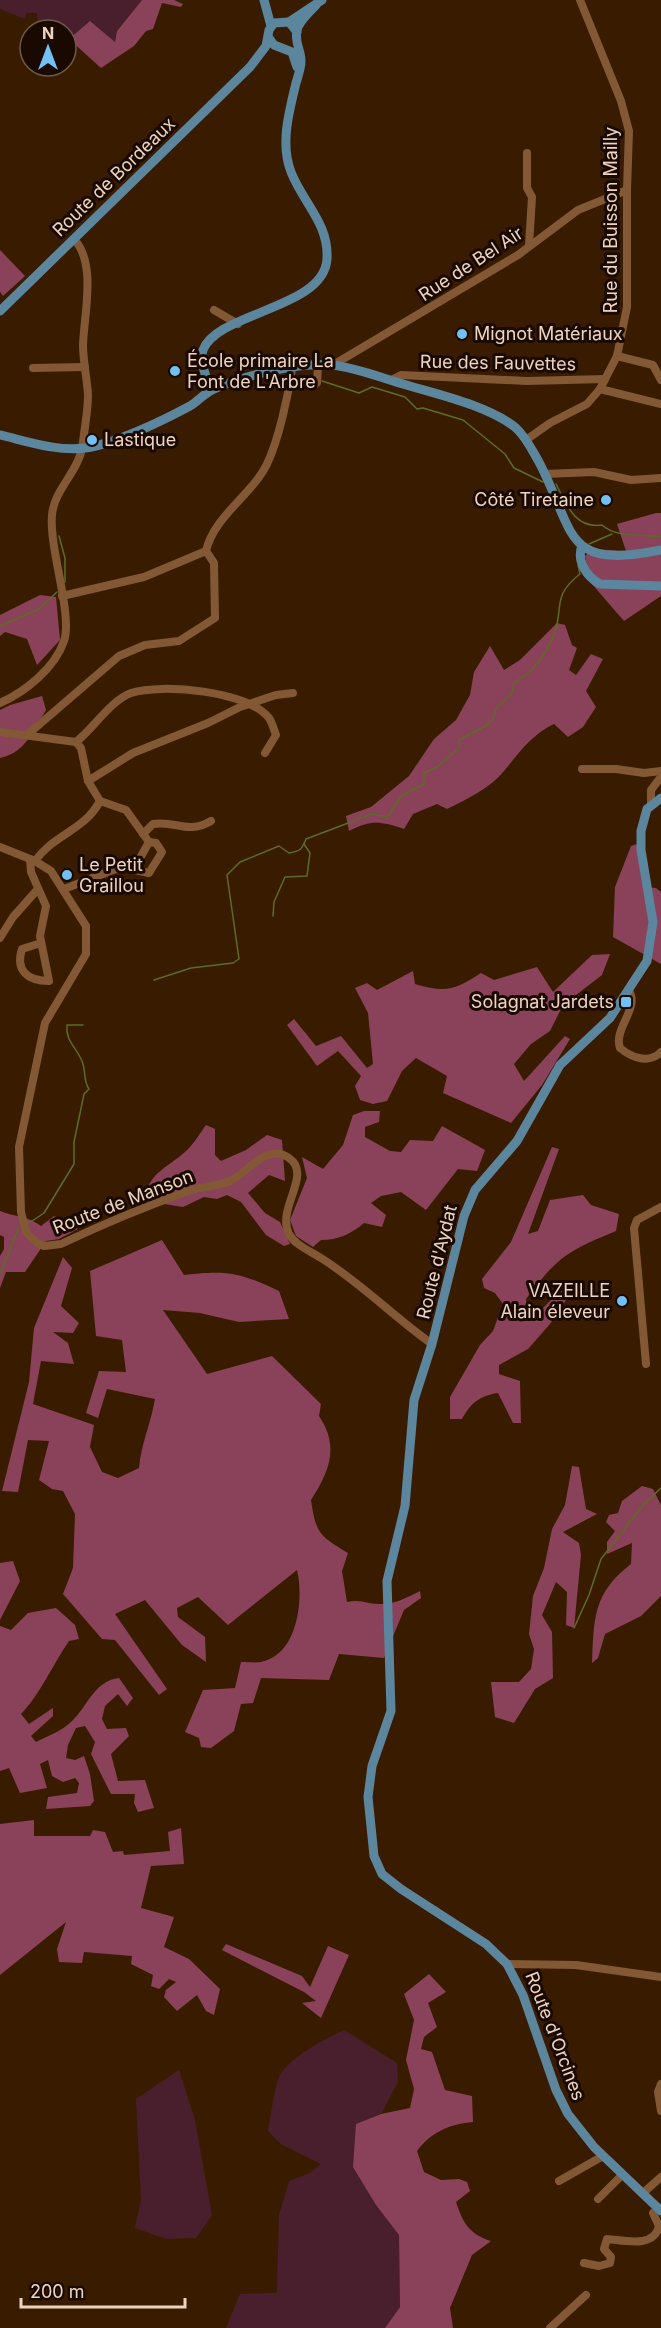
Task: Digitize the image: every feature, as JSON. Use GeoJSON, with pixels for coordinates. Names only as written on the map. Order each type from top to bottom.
{"type":"FeatureCollection","features":[{"type":"Feature","properties":{"kind":"main road"},"geometry":{"type":"LineString","coordinates":[[211,390],[203,352],[209,342],[238,324],[302,293],[319,280],[326,266],[327,246],[324,229],[293,178],[285,151],[287,122],[301,61],[296,37],[285,21],[274,14],[266,0]]}},
{"type":"Feature","properties":{"kind":"main road"},"geometry":{"type":"LineString","coordinates":[[266,0],[271,26],[269,38],[296,59],[296,81]]}},
{"type":"Feature","properties":{"kind":"main road"},"geometry":{"type":"LineString","coordinates":[[271,26],[319,2]]}},
{"type":"Feature","properties":{"kind":"main road"},"geometry":{"type":"LineString","coordinates":[[296,37],[319,2]]}},
{"type":"Feature","properties":{"kind":"main road","name":"Route de Bordeaux"},"geometry":{"type":"LineString","coordinates":[[250,67],[296,37]]}},
{"type":"Feature","properties":{"kind":"main road","name":"Route de Bordeaux"},"geometry":{"type":"LineString","coordinates":[[0,310],[250,67],[266,46],[269,38]]}},
{"type":"Feature","properties":{"kind":"main road"},"geometry":{"type":"LineString","coordinates":[[0,435],[56,447],[82,449],[167,418],[196,403],[211,390],[254,376],[333,365],[392,380],[494,414],[518,430],[526,440],[545,474],[571,534],[582,546],[598,554],[616,557],[661,550]]}},
{"type":"Feature","properties":{"kind":"main road"},"geometry":{"type":"LineString","coordinates":[[582,546],[579,554],[584,568],[600,584],[661,586]]}},
{"type":"Feature","properties":{"kind":"main road"},"geometry":{"type":"LineString","coordinates":[[651,804],[661,798]]}},
{"type":"Feature","properties":{"kind":"main road","name":"Route d'Aydat"},"geometry":{"type":"LineString","coordinates":[[368,1797],[372,1766],[391,1711],[388,1573],[405,1506],[414,1400],[432,1344],[464,1215],[475,1190],[517,1141],[560,1065],[610,1018],[647,961],[653,934],[652,909],[641,850],[642,822],[651,804]]}},
{"type":"Feature","properties":{"kind":"main road","name":"Route d'Orcines"},"geometry":{"type":"LineString","coordinates":[[368,1797],[374,1856],[382,1874],[401,1889],[486,1944],[507,1964],[525,1999],[563,2105],[603,2156],[659,2209]]}},
{"type":"Feature","properties":{"kind":"street","name":"Rue du Buisson Mailly"},"geometry":{"type":"LineString","coordinates":[[526,440],[550,423],[587,404],[600,389],[617,356],[627,307],[627,190],[630,160],[628,121],[580,0]]}},
{"type":"Feature","properties":{"kind":"street"},"geometry":{"type":"LineString","coordinates":[[527,153],[527,188],[532,197],[528,245]]}},
{"type":"Feature","properties":{"kind":"street","name":"Rue de Bel Air"},"geometry":{"type":"LineString","coordinates":[[333,365],[405,324],[578,210],[627,190]]}},
{"type":"Feature","properties":{"kind":"street"},"geometry":{"type":"LineString","coordinates":[[0,703],[30,684],[60,650],[66,631],[55,553],[52,512],[82,449],[87,402],[86,281],[83,252],[74,239]]}},
{"type":"Feature","properties":{"kind":"street"},"geometry":{"type":"LineString","coordinates":[[214,310],[238,324]]}},
{"type":"Feature","properties":{"kind":"street"},"geometry":{"type":"LineString","coordinates":[[617,356],[657,364],[661,380]]}},
{"type":"Feature","properties":{"kind":"street"},"geometry":{"type":"LineString","coordinates":[[290,382],[314,385],[318,366]]}},
{"type":"Feature","properties":{"kind":"street"},"geometry":{"type":"LineString","coordinates":[[33,368],[85,367]]}},
{"type":"Feature","properties":{"kind":"street"},"geometry":{"type":"LineString","coordinates":[[27,735],[118,656],[145,645],[179,641],[215,618],[214,563],[206,551],[208,542],[267,463],[292,369]]}},
{"type":"Feature","properties":{"kind":"street","name":"Rue des Fauvettes"},"geometry":{"type":"LineString","coordinates":[[392,380],[401,375],[523,381],[605,380]]}},
{"type":"Feature","properties":{"kind":"street"},"geometry":{"type":"LineString","coordinates":[[600,389],[661,404]]}},
{"type":"Feature","properties":{"kind":"street"},"geometry":{"type":"LineString","coordinates":[[545,474],[594,472],[631,480],[659,481]]}},
{"type":"Feature","properties":{"kind":"street"},"geometry":{"type":"LineString","coordinates":[[62,596],[144,577],[168,569],[206,551]]}},
{"type":"Feature","properties":{"kind":"street"},"geometry":{"type":"LineString","coordinates":[[76,742],[119,701],[130,694],[145,690],[182,688],[231,697],[248,704],[268,717],[276,735],[265,753]]}},
{"type":"Feature","properties":{"kind":"street"},"geometry":{"type":"LineString","coordinates":[[88,781],[133,753],[248,704],[276,695],[293,693]]}},
{"type":"Feature","properties":{"kind":"street"},"geometry":{"type":"LineString","coordinates":[[0,732],[76,742],[81,748],[88,781],[100,801],[126,810],[149,842],[162,849],[149,873],[134,869],[114,869],[64,889],[52,872],[33,860],[0,847]]}},
{"type":"Feature","properties":{"kind":"street"},"geometry":{"type":"LineString","coordinates":[[582,769],[616,769],[644,773],[661,771]]}},
{"type":"Feature","properties":{"kind":"street"},"geometry":{"type":"LineString","coordinates":[[651,804],[651,790],[661,777]]}},
{"type":"Feature","properties":{"kind":"street"},"geometry":{"type":"LineString","coordinates":[[41,943],[22,949],[22,971],[25,976],[35,981],[49,981],[40,928],[46,906],[31,872],[33,860],[50,843],[85,822],[100,801]]}},
{"type":"Feature","properties":{"kind":"street"},"geometry":{"type":"LineString","coordinates":[[143,834],[153,824],[191,829],[199,828],[211,821]]}},
{"type":"Feature","properties":{"kind":"street"},"geometry":{"type":"LineString","coordinates":[[134,869],[149,842]]}},
{"type":"Feature","properties":{"kind":"street"},"geometry":{"type":"LineString","coordinates":[[0,938],[13,917],[38,889]]}},
{"type":"Feature","properties":{"kind":"street","name":"Route de Manson"},"geometry":{"type":"LineString","coordinates":[[64,889],[86,926],[88,945],[84,959],[45,1023],[19,1147],[21,1212],[26,1232],[44,1246],[61,1244],[177,1195],[224,1184],[244,1173],[262,1157],[279,1154],[287,1157],[298,1171],[285,1220],[290,1236],[295,1242],[336,1268],[432,1344]]}},
{"type":"Feature","properties":{"kind":"street"},"geometry":{"type":"LineString","coordinates":[[629,991],[632,1000],[619,1035],[620,1048],[644,1059],[651,1059],[661,1052]]}},
{"type":"Feature","properties":{"kind":"street"},"geometry":{"type":"LineString","coordinates":[[646,1364],[634,1228],[637,1220],[661,1207]]}},
{"type":"Feature","properties":{"kind":"street"},"geometry":{"type":"LineString","coordinates":[[507,1964],[576,1965],[661,1977]]}},
{"type":"Feature","properties":{"kind":"street"},"geometry":{"type":"LineString","coordinates":[[661,2084],[658,2092],[661,2110]]}},
{"type":"Feature","properties":{"kind":"street"},"geometry":{"type":"LineString","coordinates":[[559,2181],[603,2156]]}},
{"type":"Feature","properties":{"kind":"street"},"geometry":{"type":"LineString","coordinates":[[598,2199],[622,2175]]}},
{"type":"Feature","properties":{"kind":"street"},"geometry":{"type":"LineString","coordinates":[[643,2193],[661,2177]]}},
{"type":"Feature","properties":{"kind":"street"},"geometry":{"type":"LineString","coordinates":[[584,2263],[599,2266],[610,2263],[611,2257],[604,2249],[607,2239],[636,2243],[656,2232],[659,2226],[653,2213],[659,2209]]}},
{"type":"Feature","properties":{"kind":"street"},"geometry":{"type":"LineString","coordinates":[[550,2328],[585,2295]]}},
{"type":"Feature","properties":{"kind":"shaded area"},"geometry":{"type":"Polygon","coordinates":[[[0,0],[142,0],[117,30],[115,42],[90,21],[78,31],[78,18],[37,18],[37,13],[26,13],[25,18],[22,18],[0,9],[0,0]]]}},
{"type":"Feature","properties":{"kind":"shaded area"},"geometry":{"type":"Polygon","coordinates":[[[142,0],[174,0],[183,4],[181,7],[162,3],[153,29],[146,31],[134,46],[101,68],[78,47],[78,31],[90,21],[115,42],[117,31],[142,0]]]}},
{"type":"Feature","properties":{"kind":"shaded area"},"geometry":{"type":"Polygon","coordinates":[[[0,250],[25,276],[3,296],[0,292],[0,250]]]}},
{"type":"Feature","properties":{"kind":"shaded area"},"geometry":{"type":"Polygon","coordinates":[[[661,513],[661,596],[624,621],[591,583],[585,556],[592,549],[626,551],[617,524],[661,513]]]}},
{"type":"Feature","properties":{"kind":"shaded area"},"geometry":{"type":"Polygon","coordinates":[[[40,595],[56,597],[60,640],[37,665],[27,639],[5,632],[0,636],[0,615],[40,595]]]}},
{"type":"Feature","properties":{"kind":"shaded area"},"geometry":{"type":"Polygon","coordinates":[[[557,623],[565,625],[572,645],[577,648],[569,670],[576,675],[591,654],[603,659],[586,691],[596,707],[583,727],[568,737],[554,724],[546,728],[532,739],[485,788],[447,809],[437,804],[413,814],[404,829],[376,823],[349,831],[346,816],[371,807],[409,776],[434,739],[456,720],[470,695],[474,672],[490,646],[504,670],[520,660],[557,623]]]}},
{"type":"Feature","properties":{"kind":"shaded area"},"geometry":{"type":"Polygon","coordinates":[[[42,696],[46,710],[33,733],[16,751],[0,758],[0,710],[42,696]]]}},
{"type":"Feature","properties":{"kind":"shaded area"},"geometry":{"type":"Polygon","coordinates":[[[637,844],[644,887],[656,888],[661,892],[661,964],[613,937],[615,887],[631,846],[637,844]]]}},
{"type":"Feature","properties":{"kind":"shaded area"},"geometry":{"type":"Polygon","coordinates":[[[610,954],[602,975],[563,1005],[550,1031],[531,1044],[514,1064],[524,1081],[565,1036],[570,1039],[542,1085],[511,1123],[443,1093],[447,1076],[416,1058],[402,1071],[387,1101],[373,1104],[360,1100],[355,1086],[361,1076],[338,1051],[317,1066],[287,1025],[294,1019],[316,1046],[341,1036],[367,1068],[373,1064],[368,1013],[355,988],[367,983],[377,990],[413,971],[415,984],[443,989],[457,986],[481,973],[494,980],[537,967],[553,992],[592,955],[610,954]]]}},
{"type":"Feature","properties":{"kind":"shaded area"},"geometry":{"type":"Polygon","coordinates":[[[364,1111],[380,1111],[379,1122],[365,1127],[365,1137],[390,1151],[401,1152],[410,1140],[433,1141],[442,1126],[485,1150],[477,1171],[458,1169],[426,1210],[401,1192],[381,1196],[371,1203],[386,1215],[382,1227],[364,1223],[344,1236],[321,1240],[313,1247],[296,1236],[290,1220],[307,1178],[302,1157],[323,1169],[343,1145],[353,1115],[364,1111]]]}},
{"type":"Feature","properties":{"kind":"shaded area"},"geometry":{"type":"Polygon","coordinates":[[[206,1125],[215,1129],[215,1155],[221,1161],[246,1150],[267,1135],[282,1140],[285,1181],[269,1175],[248,1193],[265,1213],[280,1222],[290,1244],[284,1246],[266,1235],[241,1202],[227,1195],[217,1199],[204,1197],[183,1207],[145,1201],[150,1183],[155,1176],[189,1148],[206,1125]]]}},
{"type":"Feature","properties":{"kind":"shaded area"},"geometry":{"type":"Polygon","coordinates":[[[552,1147],[559,1149],[528,1234],[538,1231],[550,1200],[583,1195],[591,1205],[619,1214],[616,1231],[565,1256],[547,1273],[526,1299],[527,1311],[539,1312],[561,1290],[570,1294],[550,1324],[528,1349],[499,1365],[499,1374],[520,1381],[521,1423],[513,1423],[498,1393],[476,1401],[462,1419],[450,1419],[450,1397],[480,1345],[493,1331],[503,1304],[495,1293],[484,1288],[482,1279],[511,1242],[552,1147]]]}},
{"type":"Feature","properties":{"kind":"shaded area"},"geometry":{"type":"Polygon","coordinates":[[[0,1211],[26,1218],[41,1226],[54,1216],[78,1229],[59,1239],[46,1241],[25,1272],[6,1272],[0,1288],[0,1256],[4,1249],[4,1237],[0,1235],[0,1211]]]}},
{"type":"Feature","properties":{"kind":"shaded area"},"geometry":{"type":"Polygon","coordinates":[[[162,1240],[184,1275],[233,1274],[279,1291],[289,1319],[239,1322],[200,1313],[163,1310],[207,1374],[272,1356],[321,1404],[319,1416],[329,1438],[330,1459],[323,1479],[311,1500],[315,1520],[321,1533],[348,1553],[342,1571],[347,1602],[385,1604],[401,1600],[420,1591],[421,1598],[404,1610],[384,1658],[339,1654],[329,1680],[261,1678],[253,1703],[241,1704],[234,1731],[211,1748],[201,1747],[199,1738],[185,1732],[203,1690],[235,1688],[241,1662],[261,1662],[273,1657],[283,1649],[296,1624],[300,1596],[297,1570],[228,1625],[198,1597],[177,1608],[178,1617],[205,1637],[206,1662],[182,1645],[145,1600],[115,1614],[167,1689],[159,1695],[115,1640],[102,1639],[63,1594],[73,1568],[75,1514],[63,1491],[52,1489],[39,1480],[49,1441],[28,1440],[18,1492],[2,1491],[29,1382],[34,1328],[63,1257],[72,1268],[61,1306],[79,1323],[73,1333],[53,1332],[68,1343],[74,1364],[41,1361],[33,1404],[94,1425],[90,1447],[102,1472],[118,1478],[139,1468],[155,1399],[107,1389],[98,1418],[86,1413],[99,1371],[126,1372],[122,1340],[96,1336],[90,1271],[162,1240]]]}},
{"type":"Feature","properties":{"kind":"shaded area"},"geometry":{"type":"Polygon","coordinates":[[[572,1466],[579,1467],[586,1509],[597,1514],[563,1532],[579,1543],[581,1555],[574,1628],[566,1625],[567,1592],[556,1582],[542,1615],[552,1632],[553,1678],[535,1689],[514,1723],[495,1717],[491,1682],[519,1682],[531,1669],[534,1649],[529,1634],[533,1596],[544,1568],[552,1529],[565,1505],[572,1466]]]}},
{"type":"Feature","properties":{"kind":"shaded area"},"geometry":{"type":"Polygon","coordinates":[[[642,1486],[653,1489],[661,1505],[661,1596],[641,1616],[605,1634],[598,1658],[592,1663],[595,1620],[602,1596],[618,1575],[631,1564],[632,1543],[607,1554],[607,1542],[615,1531],[606,1522],[609,1515],[618,1513],[622,1501],[642,1486]]]}},
{"type":"Feature","properties":{"kind":"shaded area"},"geometry":{"type":"Polygon","coordinates":[[[13,1561],[20,1581],[0,1620],[0,1563],[13,1561]]]}},
{"type":"Feature","properties":{"kind":"shaded area"},"geometry":{"type":"Polygon","coordinates":[[[56,1608],[75,1625],[79,1639],[69,1641],[40,1689],[21,1714],[29,1724],[53,1708],[53,1716],[31,1736],[36,1742],[64,1728],[78,1715],[97,1689],[110,1680],[119,1678],[133,1698],[127,1706],[118,1694],[105,1706],[102,1719],[107,1729],[126,1728],[129,1736],[111,1754],[118,1781],[145,1780],[154,1808],[138,1812],[134,1803],[135,1794],[111,1794],[91,1754],[95,1742],[85,1726],[76,1728],[68,1745],[66,1758],[75,1760],[84,1756],[90,1774],[94,1801],[90,1806],[46,1809],[48,1797],[77,1793],[79,1783],[75,1778],[63,1782],[52,1776],[48,1760],[40,1764],[47,1788],[20,1793],[9,1768],[0,1771],[0,1626],[11,1630],[28,1613],[56,1608]]]}},
{"type":"Feature","properties":{"kind":"shaded area"},"geometry":{"type":"Polygon","coordinates":[[[34,1820],[34,1836],[90,1836],[93,1830],[105,1832],[113,1852],[123,1851],[124,1855],[170,1851],[168,1832],[181,1828],[184,1864],[151,1866],[141,1908],[174,1917],[164,1947],[189,1959],[220,1989],[214,2015],[206,2011],[197,1995],[177,2011],[164,1997],[166,1990],[176,1982],[169,1979],[159,1989],[151,1986],[153,1975],[131,1964],[132,1956],[84,1952],[82,1963],[59,1962],[57,1949],[66,1922],[0,1975],[0,1824],[34,1820]]]}},
{"type":"Feature","properties":{"kind":"shaded area"},"geometry":{"type":"Polygon","coordinates":[[[226,1944],[302,1976],[310,1987],[328,1946],[349,1955],[321,2018],[302,2003],[316,2001],[304,1992],[222,1950],[226,1944]]]}},
{"type":"Feature","properties":{"kind":"shaded area"},"geometry":{"type":"Polygon","coordinates":[[[429,1974],[446,1992],[428,2003],[437,2027],[424,2037],[421,2049],[432,2052],[445,2090],[472,2096],[473,2122],[442,2130],[422,2144],[417,2151],[424,2172],[441,2180],[459,2179],[467,2182],[470,2191],[456,2202],[464,2222],[477,2235],[491,2241],[472,2255],[450,2308],[453,2328],[385,2328],[400,2307],[399,2235],[376,2205],[353,2167],[356,2124],[381,2114],[410,2108],[414,2089],[406,2060],[414,2020],[404,1994],[429,1974]]]}},
{"type":"Feature","properties":{"kind":"shaded area"},"geometry":{"type":"Polygon","coordinates":[[[344,2030],[397,2063],[398,2082],[381,2114],[356,2124],[376,2205],[399,2235],[400,2307],[385,2328],[226,2328],[240,2294],[277,2293],[279,2215],[289,2181],[310,2173],[321,2164],[281,2144],[268,2131],[278,2080],[282,2072],[297,2057],[344,2030]]]}},
{"type":"Feature","properties":{"kind":"shaded area"},"geometry":{"type":"Polygon","coordinates":[[[179,2070],[195,2120],[212,2215],[196,2238],[166,2239],[135,2228],[141,2200],[136,2099],[179,2070]]]}},
{"type":"Feature","properties":{"kind":"waterway"},"geometry":{"type":"LineString","coordinates":[[322,381],[359,393],[372,387],[405,397],[417,409],[423,408],[463,420],[505,454],[514,468],[543,482]]}},
{"type":"Feature","properties":{"kind":"waterway"},"geometry":{"type":"LineString","coordinates":[[556,484],[572,513],[584,523],[602,525],[622,534],[661,537]]}},
{"type":"Feature","properties":{"kind":"waterway"},"geometry":{"type":"LineString","coordinates":[[589,544],[612,534]]}},
{"type":"Feature","properties":{"kind":"waterway"},"geometry":{"type":"LineString","coordinates":[[59,536],[65,558],[65,582]]}},
{"type":"Feature","properties":{"kind":"waterway"},"geometry":{"type":"LineString","coordinates":[[154,980],[191,968],[233,963],[239,959],[227,875],[240,862],[279,846],[289,853],[299,850],[306,839],[372,814],[388,817],[401,796],[424,784],[424,773],[437,767],[460,747],[459,740],[487,725],[493,719],[496,709],[512,693],[514,682],[526,675],[547,650],[556,627],[561,597],[571,582],[580,574],[578,565]]}},
{"type":"Feature","properties":{"kind":"waterway"},"geometry":{"type":"LineString","coordinates":[[0,626],[39,609],[57,592]]}},
{"type":"Feature","properties":{"kind":"waterway"},"geometry":{"type":"LineString","coordinates":[[273,916],[274,902],[285,877],[307,876],[310,853],[304,844]]}},
{"type":"Feature","properties":{"kind":"waterway"},"geometry":{"type":"LineString","coordinates":[[29,1223],[44,1213],[74,1164],[74,1142],[84,1094],[89,1089],[82,1061],[68,1035],[67,1025],[83,1025]]}},
{"type":"Feature","properties":{"kind":"waterway"},"geometry":{"type":"LineString","coordinates":[[0,1274],[19,1227]]}},
{"type":"Feature","properties":{"kind":"waterway"},"geometry":{"type":"LineString","coordinates":[[574,1628],[589,1595],[601,1559],[644,1504],[661,1488]]}},
{"type":"Feature","properties":{"kind":"place","name":"Mignot Matériaux"},"geometry":{"type":"Point","coordinates":[462,334]}},
{"type":"Feature","properties":{"kind":"place","name":"École primaire La Font de L'Arbre"},"geometry":{"type":"Point","coordinates":[175,371]}},
{"type":"Feature","properties":{"kind":"place","name":"Lastique"},"geometry":{"type":"Point","coordinates":[92,440]}},
{"type":"Feature","properties":{"kind":"place","name":"Côté Tiretaine"},"geometry":{"type":"Point","coordinates":[606,500]}},
{"type":"Feature","properties":{"kind":"place","name":"Le Petit Graillou"},"geometry":{"type":"Point","coordinates":[67,875]}},
{"type":"Feature","properties":{"kind":"place","name":"Solagnat Jardets"},"geometry":{"type":"Point","coordinates":[626,1002]}},
{"type":"Feature","properties":{"kind":"place","name":"VAZEILLE Alain éleveur"},"geometry":{"type":"Point","coordinates":[622,1301]}}]}
